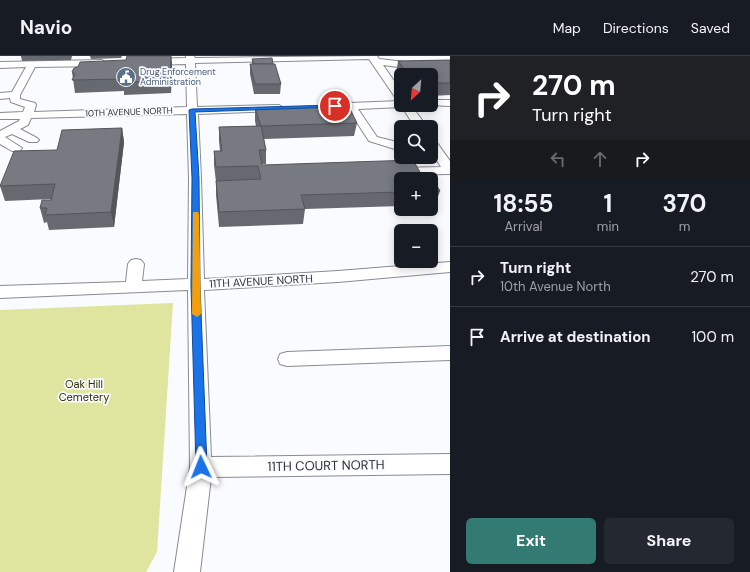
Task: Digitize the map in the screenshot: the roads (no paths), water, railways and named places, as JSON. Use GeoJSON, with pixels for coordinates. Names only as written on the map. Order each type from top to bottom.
{"type":"FeatureCollection","features":[{"type":"Feature","properties":{"kind":"street"},"geometry":{"type":"LineString","coordinates":[[1,66],[7,56]]}},
{"type":"Feature","properties":{"kind":"street"},"geometry":{"type":"LineString","coordinates":[[388,62],[408,59],[450,57]]}},
{"type":"Feature","properties":{"kind":"street"},"geometry":{"type":"LineString","coordinates":[[139,62],[191,58],[374,58],[406,65],[450,65]]}},
{"type":"Feature","properties":{"kind":"street"},"geometry":{"type":"LineString","coordinates":[[187,572],[201,467],[191,58]]}},
{"type":"Feature","properties":{"kind":"street"},"geometry":{"type":"LineString","coordinates":[[374,58],[394,88]]}},
{"type":"Feature","properties":{"kind":"street"},"geometry":{"type":"LineString","coordinates":[[1,66],[109,62]]}},
{"type":"Feature","properties":{"kind":"street"},"geometry":{"type":"LineString","coordinates":[[0,135],[24,124],[31,105],[15,100],[15,95],[32,64]]}},
{"type":"Feature","properties":{"kind":"street"},"geometry":{"type":"LineString","coordinates":[[0,96],[15,95]]}},
{"type":"Feature","properties":{"kind":"street"},"geometry":{"type":"LineString","coordinates":[[438,103],[450,103]]}},
{"type":"Feature","properties":{"kind":"street"},"geometry":{"type":"LineString","coordinates":[[311,107],[394,104]]}},
{"type":"Feature","properties":{"kind":"street"},"geometry":{"type":"LineString","coordinates":[[351,106],[373,139],[394,145]]}},
{"type":"Feature","properties":{"kind":"street","name":"10TH AVENUE NORTH"},"geometry":{"type":"LineString","coordinates":[[0,116],[287,108]]}},
{"type":"Feature","properties":{"kind":"street"},"geometry":{"type":"LineString","coordinates":[[13,130],[32,140]]}},
{"type":"Feature","properties":{"kind":"street"},"geometry":{"type":"LineString","coordinates":[[0,139],[16,148]]}},
{"type":"Feature","properties":{"kind":"street"},"geometry":{"type":"LineString","coordinates":[[438,152],[450,170],[438,172]]}},
{"type":"Feature","properties":{"kind":"street"},"geometry":{"type":"LineString","coordinates":[[411,164],[422,172]]}},
{"type":"Feature","properties":{"kind":"street"},"geometry":{"type":"LineString","coordinates":[[381,172],[394,173]]}},
{"type":"Feature","properties":{"kind":"street"},"geometry":{"type":"LineString","coordinates":[[134,287],[136,264]]}},
{"type":"Feature","properties":{"kind":"street","name":"11TH AVENUE NORTH"},"geometry":{"type":"LineString","coordinates":[[0,292],[196,285],[389,274],[450,267]]}},
{"type":"Feature","properties":{"kind":"street"},"geometry":{"type":"LineString","coordinates":[[287,359],[450,353]]}},
{"type":"Feature","properties":{"kind":"street","name":"11TH COURT NORTH"},"geometry":{"type":"LineString","coordinates":[[201,467],[450,464]]}},
{"type":"Feature","properties":{"kind":"place","name":"Drug Enforcement Administration"},"geometry":{"type":"Point","coordinates":[126,77]}},
{"type":"Feature","properties":{"kind":"park label","name":"Oak Hill Cemetery"},"geometry":{"type":"Point","coordinates":[84,390]}}]}
